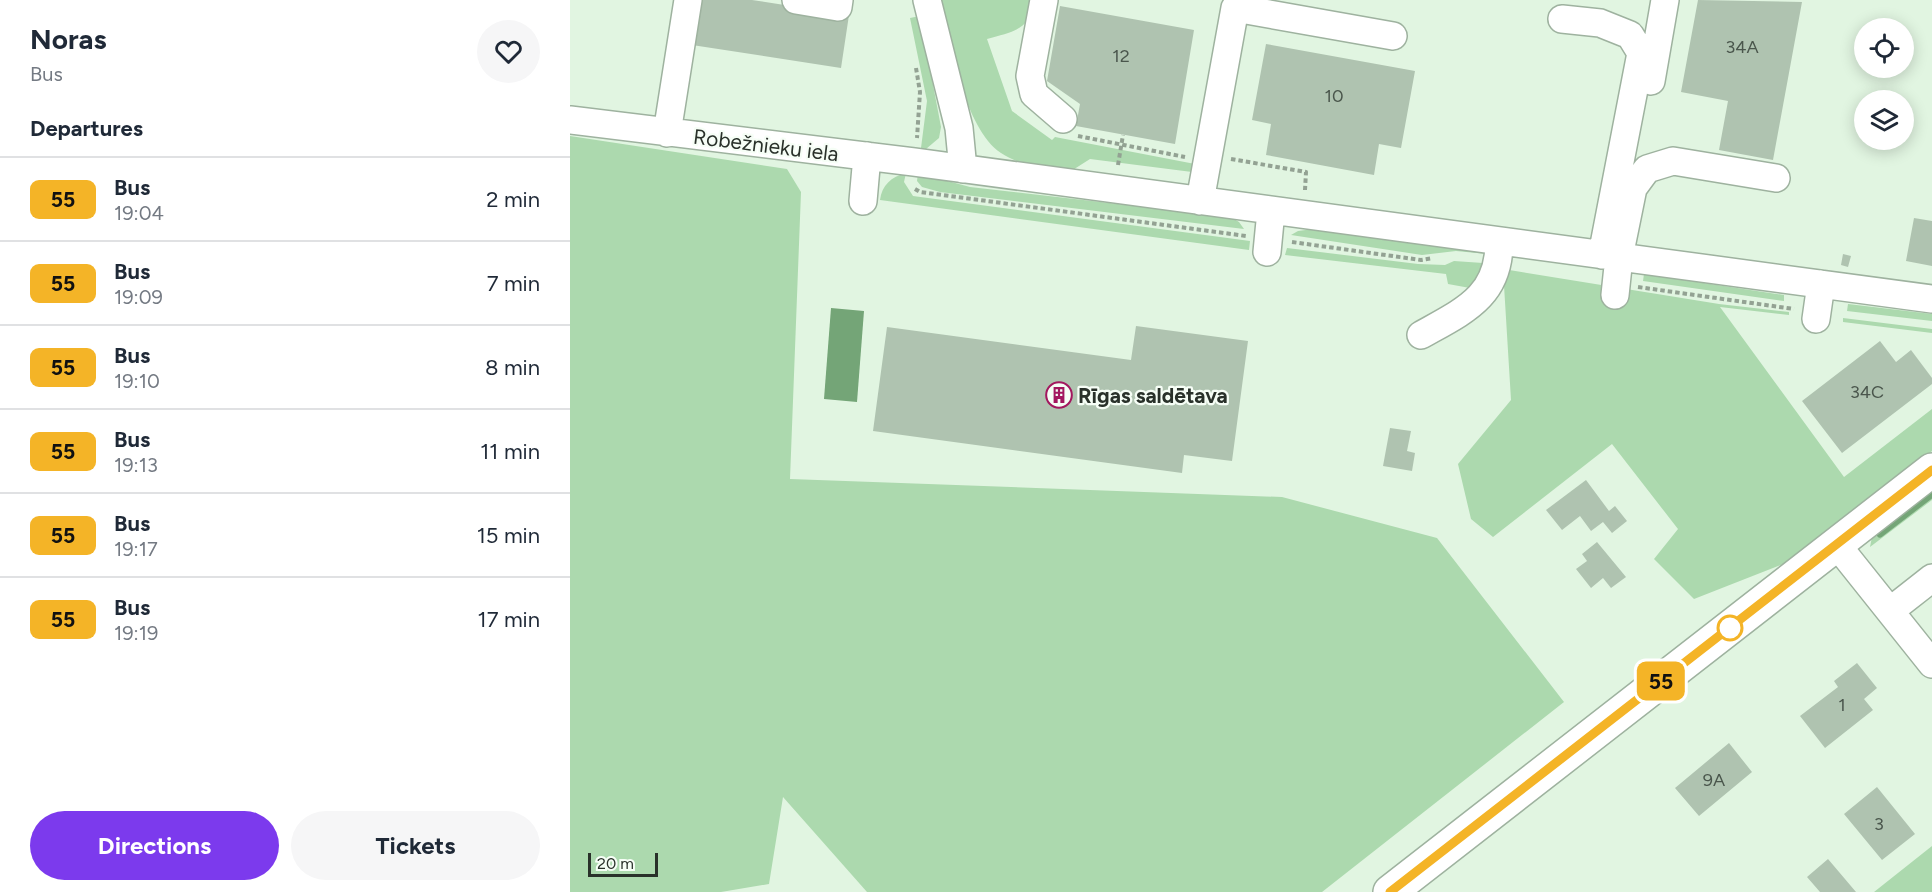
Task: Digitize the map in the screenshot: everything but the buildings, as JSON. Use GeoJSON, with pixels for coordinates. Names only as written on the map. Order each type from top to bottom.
{"type":"FeatureCollection","features":[{"type":"Feature","properties":{"kind":"main road"},"geometry":{"type":"LineString","coordinates":[[1390,892],[1932,470]]}},
{"type":"Feature","properties":{"kind":"street"},"geometry":{"type":"LineString","coordinates":[[667,133],[688,0]]}},
{"type":"Feature","properties":{"kind":"street"},"geometry":{"type":"LineString","coordinates":[[796,0],[838,7],[839,0]]}},
{"type":"Feature","properties":{"kind":"street"},"geometry":{"type":"LineString","coordinates":[[927,0],[958,128],[963,169]]}},
{"type":"Feature","properties":{"kind":"street"},"geometry":{"type":"LineString","coordinates":[[1044,0],[1029,76],[1034,94],[1063,119]]}},
{"type":"Feature","properties":{"kind":"street"},"geometry":{"type":"LineString","coordinates":[[1610,256],[1633,188],[1665,0]]}},
{"type":"Feature","properties":{"kind":"street"},"geometry":{"type":"LineString","coordinates":[[1200,201],[1235,8],[1393,36]]}},
{"type":"Feature","properties":{"kind":"street"},"geometry":{"type":"LineString","coordinates":[[1562,19],[1600,23],[1630,35],[1641,53],[1610,256],[1615,294]]}},
{"type":"Feature","properties":{"kind":"street","name":"Robežnieku iela"},"geometry":{"type":"LineString","coordinates":[[570,120],[867,156],[1932,299]]}},
{"type":"Feature","properties":{"kind":"street"},"geometry":{"type":"LineString","coordinates":[[863,201],[867,156]]}},
{"type":"Feature","properties":{"kind":"street"},"geometry":{"type":"LineString","coordinates":[[1633,188],[1647,169],[1673,161],[1776,178]]}},
{"type":"Feature","properties":{"kind":"street"},"geometry":{"type":"LineString","coordinates":[[1267,252],[1271,210]]}},
{"type":"Feature","properties":{"kind":"street"},"geometry":{"type":"LineString","coordinates":[[1421,334],[1466,310],[1491,285],[1499,260],[1499,241]]}},
{"type":"Feature","properties":{"kind":"street"},"geometry":{"type":"LineString","coordinates":[[1816,319],[1821,284]]}},
{"type":"Feature","properties":{"kind":"street"},"geometry":{"type":"LineString","coordinates":[[1837,544],[1932,664]]}},
{"type":"Feature","properties":{"kind":"street"},"geometry":{"type":"LineString","coordinates":[[1890,611],[1932,578]]}},
{"type":"Feature","properties":{"kind":"path"},"geometry":{"type":"LineString","coordinates":[[915,65],[920,92],[920,124],[917,141]]}},
{"type":"Feature","properties":{"kind":"shaded area"},"geometry":{"type":"Polygon","coordinates":[[[939,0],[1036,0],[1025,24],[1013,31],[987,39],[1012,111],[1052,140],[1055,137],[1195,164],[1192,172],[1090,159],[1068,173],[1025,164],[1001,153],[988,141],[968,105],[960,83],[939,0]]]}},
{"type":"Feature","properties":{"kind":"shaded area"},"geometry":{"type":"Polygon","coordinates":[[[920,16],[941,127],[939,138],[926,149],[921,148],[927,101],[910,18],[920,16]]]}},
{"type":"Feature","properties":{"kind":"shaded area"},"geometry":{"type":"Polygon","coordinates":[[[570,136],[787,169],[801,192],[790,479],[1282,497],[1437,538],[1564,702],[1322,892],[867,892],[783,797],[769,884],[721,892],[570,892],[570,136]]]}},
{"type":"Feature","properties":{"kind":"shaded area"},"geometry":{"type":"Polygon","coordinates":[[[906,173],[904,182],[913,196],[1250,241],[1249,250],[880,200],[888,182],[906,173]]]}},
{"type":"Feature","properties":{"kind":"shaded area"},"geometry":{"type":"Polygon","coordinates":[[[918,173],[970,187],[1231,217],[1244,229],[940,192],[922,187],[917,181],[918,173]]]}},
{"type":"Feature","properties":{"kind":"shaded area"},"geometry":{"type":"Polygon","coordinates":[[[1313,229],[1487,250],[1487,254],[1456,251],[1422,255],[1291,235],[1298,231],[1313,229]]]}},
{"type":"Feature","properties":{"kind":"shaded area"},"geometry":{"type":"Polygon","coordinates":[[[1287,248],[1418,264],[1445,265],[1454,261],[1483,263],[1477,280],[1470,288],[1448,284],[1446,274],[1285,255],[1287,248]]]}},
{"type":"Feature","properties":{"kind":"shaded area"},"geometry":{"type":"Polygon","coordinates":[[[1503,269],[1719,304],[1789,312],[1789,315],[1720,307],[1844,477],[1932,409],[1932,451],[1796,559],[1694,599],[1654,559],[1678,529],[1612,444],[1493,537],[1471,519],[1458,464],[1511,400],[1503,269]]]}},
{"type":"Feature","properties":{"kind":"shaded area"},"geometry":{"type":"Polygon","coordinates":[[[1644,274],[1784,295],[1784,301],[1643,281],[1644,274]]]}},
{"type":"Feature","properties":{"kind":"shaded area"},"geometry":{"type":"Polygon","coordinates":[[[1848,304],[1932,314],[1932,321],[1847,311],[1848,304]]]}},
{"type":"Feature","properties":{"kind":"shaded area"},"geometry":{"type":"Polygon","coordinates":[[[831,308],[864,311],[857,402],[824,399],[831,308]]]}},
{"type":"Feature","properties":{"kind":"shaded area"},"geometry":{"type":"Polygon","coordinates":[[[1843,318],[1932,329],[1932,333],[1843,322],[1843,318]]]}},
{"type":"Feature","properties":{"kind":"shaded area"},"geometry":{"type":"Polygon","coordinates":[[[1932,486],[1932,500],[1870,547],[1873,532],[1932,486]]]}},
{"type":"Feature","properties":{"kind":"shaded area"},"geometry":{"type":"Polygon","coordinates":[[[1932,846],[1932,892],[1874,892],[1932,846]]]}},
{"type":"Feature","properties":{"kind":"waterway"},"geometry":{"type":"LineString","coordinates":[[1880,534],[1932,494]]}},
{"type":"Feature","properties":{"kind":"bus line","name":"55"},"geometry":{"type":"LineString","coordinates":[[1390,892],[1932,470]]}},
{"type":"Feature","properties":{"kind":"place","name":"Rīgas saldētava"},"geometry":{"type":"Point","coordinates":[1059,395]}}]}
